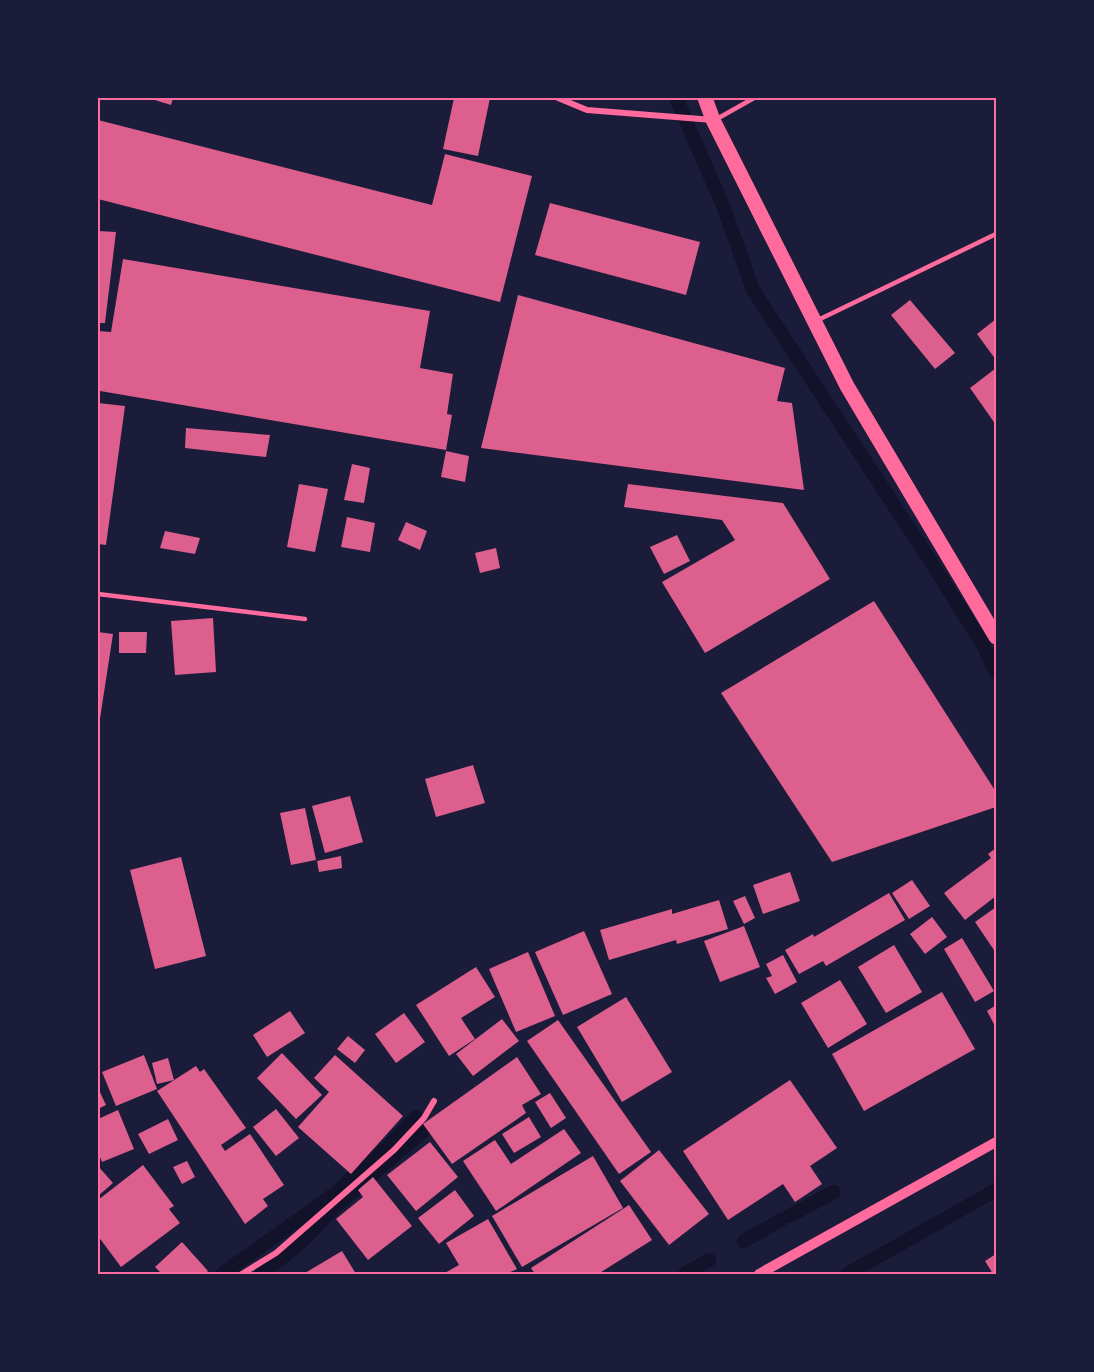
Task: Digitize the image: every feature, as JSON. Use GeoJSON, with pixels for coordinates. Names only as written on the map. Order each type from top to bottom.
{"type":"FeatureCollection","features":[{"type":"Feature","properties":{"kind":"main road"},"geometry":{"type":"LineString","coordinates":[[705,98],[713,120],[847,386],[996,637]]}},
{"type":"Feature","properties":{"kind":"street"},"geometry":{"type":"LineString","coordinates":[[558,98],[587,110],[713,120]]}},
{"type":"Feature","properties":{"kind":"street"},"geometry":{"type":"LineString","coordinates":[[242,1275],[276,1253],[387,1157],[424,1118],[434,1101]]}},
{"type":"Feature","properties":{"kind":"street"},"geometry":{"type":"LineString","coordinates":[[759,1275],[996,1142]]}},
{"type":"Feature","properties":{"kind":"lane"},"geometry":{"type":"LineString","coordinates":[[713,120],[754,98]]}},
{"type":"Feature","properties":{"kind":"lane"},"geometry":{"type":"LineString","coordinates":[[813,322],[996,234]]}},
{"type":"Feature","properties":{"kind":"lane"},"geometry":{"type":"LineString","coordinates":[[98,594],[305,620]]}},
{"type":"Feature","properties":{"kind":"building"},"geometry":{"type":"Polygon","coordinates":[[[148,98],[173,98],[171,105],[148,98]]]}},
{"type":"Feature","properties":{"kind":"building"},"geometry":{"type":"Polygon","coordinates":[[[454,98],[490,98],[478,156],[443,149],[454,98]]]}},
{"type":"Feature","properties":{"kind":"building"},"geometry":{"type":"Polygon","coordinates":[[[98,120],[432,205],[445,154],[532,176],[500,302],[98,199],[98,120]]]}},
{"type":"Feature","properties":{"kind":"building"},"geometry":{"type":"Polygon","coordinates":[[[550,203],[700,242],[686,295],[535,255],[550,203]]]}},
{"type":"Feature","properties":{"kind":"building"},"geometry":{"type":"Polygon","coordinates":[[[98,231],[116,232],[105,323],[98,323],[98,231]]]}},
{"type":"Feature","properties":{"kind":"building"},"geometry":{"type":"Polygon","coordinates":[[[123,259],[430,311],[420,368],[453,374],[447,414],[452,415],[446,450],[100,391],[98,389],[98,331],[111,332],[123,259]]]}},
{"type":"Feature","properties":{"kind":"building"},"geometry":{"type":"Polygon","coordinates":[[[518,295],[785,368],[777,401],[792,403],[804,490],[481,448],[518,295]]]}},
{"type":"Feature","properties":{"kind":"building"},"geometry":{"type":"Polygon","coordinates":[[[910,300],[955,353],[935,369],[891,315],[910,300]]]}},
{"type":"Feature","properties":{"kind":"building"},"geometry":{"type":"Polygon","coordinates":[[[996,319],[996,360],[977,334],[996,319]]]}},
{"type":"Feature","properties":{"kind":"building"},"geometry":{"type":"Polygon","coordinates":[[[996,368],[996,425],[970,388],[996,368]]]}},
{"type":"Feature","properties":{"kind":"building"},"geometry":{"type":"Polygon","coordinates":[[[98,403],[125,406],[106,545],[98,544],[98,403]]]}},
{"type":"Feature","properties":{"kind":"building"},"geometry":{"type":"Polygon","coordinates":[[[186,428],[270,435],[266,457],[185,448],[186,428]]]}},
{"type":"Feature","properties":{"kind":"building"},"geometry":{"type":"Polygon","coordinates":[[[446,451],[469,456],[465,482],[441,477],[446,451]]]}},
{"type":"Feature","properties":{"kind":"building"},"geometry":{"type":"Polygon","coordinates":[[[352,464],[370,468],[364,503],[344,500],[352,464]]]}},
{"type":"Feature","properties":{"kind":"building"},"geometry":{"type":"Polygon","coordinates":[[[299,484],[328,489],[315,552],[287,547],[299,484]]]}},
{"type":"Feature","properties":{"kind":"building"},"geometry":{"type":"Polygon","coordinates":[[[628,484],[783,503],[830,579],[705,653],[662,582],[735,540],[722,520],[624,507],[628,484]]]}},
{"type":"Feature","properties":{"kind":"building"},"geometry":{"type":"Polygon","coordinates":[[[347,517],[375,523],[370,552],[341,547],[347,517]]]}},
{"type":"Feature","properties":{"kind":"building"},"geometry":{"type":"Polygon","coordinates":[[[406,522],[427,531],[420,550],[398,540],[406,522]]]}},
{"type":"Feature","properties":{"kind":"building"},"geometry":{"type":"Polygon","coordinates":[[[165,531],[200,538],[195,554],[160,548],[165,531]]]}},
{"type":"Feature","properties":{"kind":"building"},"geometry":{"type":"Polygon","coordinates":[[[677,535],[690,561],[664,574],[650,547],[677,535]]]}},
{"type":"Feature","properties":{"kind":"building"},"geometry":{"type":"Polygon","coordinates":[[[496,548],[500,568],[480,573],[475,553],[496,548]]]}},
{"type":"Feature","properties":{"kind":"building"},"geometry":{"type":"Polygon","coordinates":[[[874,601],[996,792],[996,807],[832,862],[721,693],[874,601]]]}},
{"type":"Feature","properties":{"kind":"building"},"geometry":{"type":"Polygon","coordinates":[[[213,618],[216,672],[175,675],[171,621],[213,618]]]}},
{"type":"Feature","properties":{"kind":"building"},"geometry":{"type":"Polygon","coordinates":[[[98,632],[113,634],[99,725],[98,725],[98,632]]]}},
{"type":"Feature","properties":{"kind":"building"},"geometry":{"type":"Polygon","coordinates":[[[119,632],[147,632],[146,653],[119,653],[119,632]]]}},
{"type":"Feature","properties":{"kind":"building"},"geometry":{"type":"Polygon","coordinates":[[[473,765],[485,803],[436,817],[425,779],[473,765]]]}},
{"type":"Feature","properties":{"kind":"building"},"geometry":{"type":"Polygon","coordinates":[[[350,796],[363,842],[325,853],[312,806],[350,796]]]}},
{"type":"Feature","properties":{"kind":"building"},"geometry":{"type":"Polygon","coordinates":[[[305,808],[316,860],[291,865],[280,813],[305,808]]]}},
{"type":"Feature","properties":{"kind":"building"},"geometry":{"type":"Polygon","coordinates":[[[996,848],[996,896],[965,920],[944,893],[991,858],[988,854],[996,848]]]}},
{"type":"Feature","properties":{"kind":"building"},"geometry":{"type":"Polygon","coordinates":[[[341,856],[342,868],[319,872],[317,861],[341,856]]]}},
{"type":"Feature","properties":{"kind":"building"},"geometry":{"type":"Polygon","coordinates":[[[181,857],[206,956],[155,969],[130,870],[181,857]]]}},
{"type":"Feature","properties":{"kind":"building"},"geometry":{"type":"Polygon","coordinates":[[[790,872],[800,901],[763,914],[753,885],[790,872]]]}},
{"type":"Feature","properties":{"kind":"building"},"geometry":{"type":"Polygon","coordinates":[[[912,880],[930,906],[909,919],[892,893],[912,880]]]}},
{"type":"Feature","properties":{"kind":"building"},"geometry":{"type":"Polygon","coordinates":[[[889,893],[905,920],[826,966],[823,961],[799,974],[785,950],[813,934],[814,937],[889,893]]]}},
{"type":"Feature","properties":{"kind":"building"},"geometry":{"type":"Polygon","coordinates":[[[745,896],[755,918],[744,924],[733,901],[745,896]]]}},
{"type":"Feature","properties":{"kind":"building"},"geometry":{"type":"Polygon","coordinates":[[[719,900],[728,929],[677,944],[676,940],[609,960],[600,930],[672,909],[672,914],[719,900]]]}},
{"type":"Feature","properties":{"kind":"building"},"geometry":{"type":"Polygon","coordinates":[[[996,907],[996,953],[975,922],[996,907]]]}},
{"type":"Feature","properties":{"kind":"building"},"geometry":{"type":"Polygon","coordinates":[[[932,917],[947,937],[925,954],[910,934],[932,917]]]}},
{"type":"Feature","properties":{"kind":"building"},"geometry":{"type":"Polygon","coordinates":[[[744,926],[760,967],[720,982],[704,941],[744,926]]]}},
{"type":"Feature","properties":{"kind":"building"},"geometry":{"type":"Polygon","coordinates":[[[584,931],[612,994],[563,1015],[535,952],[584,931]]]}},
{"type":"Feature","properties":{"kind":"building"},"geometry":{"type":"Polygon","coordinates":[[[962,938],[994,991],[975,1002],[944,949],[962,938]]]}},
{"type":"Feature","properties":{"kind":"building"},"geometry":{"type":"Polygon","coordinates":[[[894,945],[922,992],[886,1013],[858,967],[894,945]]]}},
{"type":"Feature","properties":{"kind":"building"},"geometry":{"type":"Polygon","coordinates":[[[528,952],[555,1016],[516,1032],[489,969],[528,952]]]}},
{"type":"Feature","properties":{"kind":"building"},"geometry":{"type":"Polygon","coordinates":[[[783,955],[797,982],[775,994],[766,978],[772,976],[766,964],[783,955]]]}},
{"type":"Feature","properties":{"kind":"building"},"geometry":{"type":"Polygon","coordinates":[[[476,967],[495,997],[461,1018],[475,1039],[449,1056],[416,1005],[476,967]]]}},
{"type":"Feature","properties":{"kind":"building"},"geometry":{"type":"Polygon","coordinates":[[[840,980],[867,1024],[828,1048],[801,1003],[840,980]]]}},
{"type":"Feature","properties":{"kind":"building"},"geometry":{"type":"Polygon","coordinates":[[[942,992],[975,1049],[864,1111],[832,1054],[942,992]]]}},
{"type":"Feature","properties":{"kind":"building"},"geometry":{"type":"Polygon","coordinates":[[[626,997],[672,1072],[622,1102],[577,1027],[626,997]]]}},
{"type":"Feature","properties":{"kind":"building"},"geometry":{"type":"Polygon","coordinates":[[[996,1005],[996,1028],[987,1011],[996,1005]]]}},
{"type":"Feature","properties":{"kind":"building"},"geometry":{"type":"Polygon","coordinates":[[[290,1011],[305,1033],[267,1057],[253,1035],[290,1011]]]}},
{"type":"Feature","properties":{"kind":"building"},"geometry":{"type":"Polygon","coordinates":[[[404,1013],[425,1042],[396,1063],[375,1034],[404,1013]]]}},
{"type":"Feature","properties":{"kind":"building"},"geometry":{"type":"Polygon","coordinates":[[[502,1019],[519,1041],[473,1076],[456,1054],[502,1019]]]}},
{"type":"Feature","properties":{"kind":"building"},"geometry":{"type":"Polygon","coordinates":[[[558,1020],[651,1152],[619,1174],[527,1041],[558,1020]]]}},
{"type":"Feature","properties":{"kind":"building"},"geometry":{"type":"Polygon","coordinates":[[[348,1036],[365,1050],[355,1063],[337,1049],[348,1036]]]}},
{"type":"Feature","properties":{"kind":"building"},"geometry":{"type":"Polygon","coordinates":[[[282,1053],[322,1095],[296,1119],[257,1078],[282,1053]]]}},
{"type":"Feature","properties":{"kind":"building"},"geometry":{"type":"Polygon","coordinates":[[[144,1055],[157,1089],[116,1106],[102,1072],[144,1055]]]}},
{"type":"Feature","properties":{"kind":"building"},"geometry":{"type":"Polygon","coordinates":[[[335,1055],[403,1116],[351,1174],[298,1127],[329,1092],[314,1078],[335,1055]]]}},
{"type":"Feature","properties":{"kind":"building"},"geometry":{"type":"Polygon","coordinates":[[[517,1057],[541,1094],[522,1105],[526,1113],[452,1164],[423,1124],[517,1057]]]}},
{"type":"Feature","properties":{"kind":"building"},"geometry":{"type":"Polygon","coordinates":[[[168,1058],[174,1080],[157,1084],[152,1063],[168,1058]]]}},
{"type":"Feature","properties":{"kind":"building"},"geometry":{"type":"Polygon","coordinates":[[[196,1066],[200,1072],[204,1069],[246,1128],[221,1145],[225,1151],[250,1134],[284,1185],[263,1199],[268,1206],[245,1224],[157,1091],[196,1066]]]}},
{"type":"Feature","properties":{"kind":"building"},"geometry":{"type":"Polygon","coordinates":[[[790,1080],[837,1148],[810,1166],[822,1184],[795,1202],[783,1184],[728,1220],[683,1151],[790,1080]]]}},
{"type":"Feature","properties":{"kind":"building"},"geometry":{"type":"Polygon","coordinates":[[[98,1088],[106,1105],[98,1109],[98,1088]]]}},
{"type":"Feature","properties":{"kind":"building"},"geometry":{"type":"Polygon","coordinates":[[[550,1093],[566,1118],[551,1128],[535,1102],[550,1093]]]}},
{"type":"Feature","properties":{"kind":"building"},"geometry":{"type":"Polygon","coordinates":[[[276,1109],[299,1138],[276,1156],[253,1127],[276,1109]]]}},
{"type":"Feature","properties":{"kind":"building"},"geometry":{"type":"Polygon","coordinates":[[[118,1110],[134,1149],[102,1162],[98,1152],[98,1119],[118,1110]]]}},
{"type":"Feature","properties":{"kind":"building"},"geometry":{"type":"Polygon","coordinates":[[[529,1117],[541,1137],[514,1153],[502,1134],[529,1117]]]}},
{"type":"Feature","properties":{"kind":"building"},"geometry":{"type":"Polygon","coordinates":[[[168,1119],[178,1140],[149,1154],[138,1134],[168,1119]]]}},
{"type":"Feature","properties":{"kind":"building"},"geometry":{"type":"Polygon","coordinates":[[[564,1129],[581,1153],[496,1211],[463,1161],[495,1140],[511,1164],[564,1129]]]}},
{"type":"Feature","properties":{"kind":"building"},"geometry":{"type":"Polygon","coordinates":[[[430,1142],[458,1177],[416,1211],[387,1175],[430,1142]]]}},
{"type":"Feature","properties":{"kind":"building"},"geometry":{"type":"Polygon","coordinates":[[[659,1150],[709,1214],[669,1245],[620,1181],[659,1150]]]}},
{"type":"Feature","properties":{"kind":"building"},"geometry":{"type":"Polygon","coordinates":[[[593,1156],[623,1208],[522,1267],[492,1216],[593,1156]]]}},
{"type":"Feature","properties":{"kind":"building"},"geometry":{"type":"Polygon","coordinates":[[[187,1161],[195,1177],[182,1184],[173,1167],[187,1161]]]}},
{"type":"Feature","properties":{"kind":"building"},"geometry":{"type":"Polygon","coordinates":[[[143,1165],[174,1206],[169,1209],[180,1223],[121,1267],[98,1236],[98,1200],[143,1165]]]}},
{"type":"Feature","properties":{"kind":"building"},"geometry":{"type":"Polygon","coordinates":[[[98,1166],[113,1183],[98,1196],[98,1166]]]}},
{"type":"Feature","properties":{"kind":"building"},"geometry":{"type":"Polygon","coordinates":[[[373,1177],[412,1226],[368,1260],[336,1219],[363,1197],[358,1190],[373,1177]]]}},
{"type":"Feature","properties":{"kind":"building"},"geometry":{"type":"Polygon","coordinates":[[[455,1190],[474,1216],[439,1244],[418,1218],[455,1190]]]}},
{"type":"Feature","properties":{"kind":"building"},"geometry":{"type":"Polygon","coordinates":[[[629,1205],[652,1240],[598,1274],[535,1274],[531,1268],[629,1205]]]}},
{"type":"Feature","properties":{"kind":"building"},"geometry":{"type":"Polygon","coordinates":[[[488,1219],[517,1269],[506,1274],[443,1274],[459,1265],[446,1243],[488,1219]]]}},
{"type":"Feature","properties":{"kind":"building"},"geometry":{"type":"Polygon","coordinates":[[[182,1242],[208,1271],[204,1274],[162,1274],[155,1267],[182,1242]]]}},
{"type":"Feature","properties":{"kind":"building"},"geometry":{"type":"Polygon","coordinates":[[[342,1251],[356,1274],[305,1274],[305,1273],[342,1251]]]}},
{"type":"Feature","properties":{"kind":"building"},"geometry":{"type":"Polygon","coordinates":[[[996,1254],[996,1274],[993,1274],[985,1261],[996,1254]]]}},
{"type":"Feature","properties":{"kind":"waterway"},"geometry":{"type":"LineString","coordinates":[[676,98],[724,208],[753,290],[933,565],[983,645],[996,672]]}},
{"type":"Feature","properties":{"kind":"waterway"},"geometry":{"type":"LineString","coordinates":[[222,1274],[340,1190],[361,1167],[385,1150],[416,1117]]}},
{"type":"Feature","properties":{"kind":"waterway"},"geometry":{"type":"LineString","coordinates":[[261,1274],[298,1245],[337,1205],[423,1131]]}},
{"type":"Feature","properties":{"kind":"waterway"},"geometry":{"type":"LineString","coordinates":[[847,1274],[996,1190]]}},
{"type":"Feature","properties":{"kind":"waterway"},"geometry":{"type":"LineString","coordinates":[[789,1216],[834,1192]]}},
{"type":"Feature","properties":{"kind":"waterway"},"geometry":{"type":"LineString","coordinates":[[744,1241],[781,1220]]}},
{"type":"Feature","properties":{"kind":"waterway"},"geometry":{"type":"LineString","coordinates":[[685,1274],[709,1260]]}}]}
